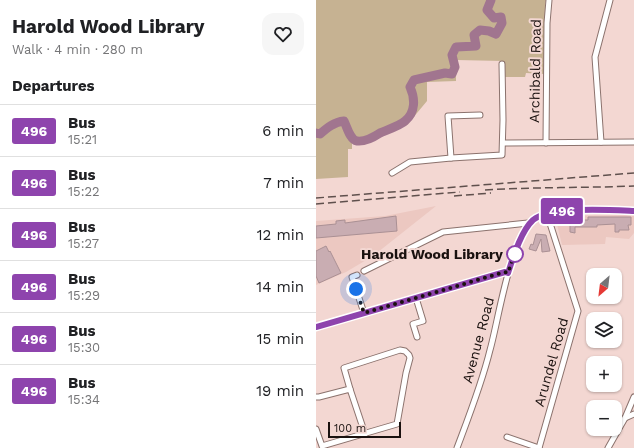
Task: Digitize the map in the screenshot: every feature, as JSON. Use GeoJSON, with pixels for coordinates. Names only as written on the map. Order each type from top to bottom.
{"type":"FeatureCollection","features":[{"type":"Feature","properties":{"kind":"street","name":"Archibald Road"},"geometry":{"type":"LineString","coordinates":[[546,142],[547,36],[549,0]]}},
{"type":"Feature","properties":{"kind":"street"},"geometry":{"type":"LineString","coordinates":[[601,142],[595,57],[610,0]]}},
{"type":"Feature","properties":{"kind":"street"},"geometry":{"type":"LineString","coordinates":[[392,173],[410,162],[502,154],[502,64]]}},
{"type":"Feature","properties":{"kind":"street"},"geometry":{"type":"LineString","coordinates":[[451,158],[448,116],[480,115]]}},
{"type":"Feature","properties":{"kind":"street"},"geometry":{"type":"LineString","coordinates":[[503,143],[634,142]]}},
{"type":"Feature","properties":{"kind":"street"},"geometry":{"type":"LineString","coordinates":[[547,214],[578,210],[634,211]]}},
{"type":"Feature","properties":{"kind":"street","name":"Avenue Road"},"geometry":{"type":"LineString","coordinates":[[457,448],[488,360],[508,273],[516,249],[530,224],[536,218],[547,214]]}},
{"type":"Feature","properties":{"kind":"street","name":"Arundel Road"},"geometry":{"type":"LineString","coordinates":[[539,448],[578,311],[547,214]]}},
{"type":"Feature","properties":{"kind":"street"},"geometry":{"type":"LineString","coordinates":[[364,271],[443,232],[530,224]]}},
{"type":"Feature","properties":{"kind":"street"},"geometry":{"type":"LineString","coordinates":[[316,327],[505,272],[508,273]]}},
{"type":"Feature","properties":{"kind":"street"},"geometry":{"type":"LineString","coordinates":[[357,274],[352,277],[364,313]]}},
{"type":"Feature","properties":{"kind":"street"},"geometry":{"type":"LineString","coordinates":[[416,298],[423,321],[413,324],[416,337]]}},
{"type":"Feature","properties":{"kind":"street"},"geometry":{"type":"LineString","coordinates":[[316,429],[322,446],[365,434],[397,424],[410,358],[409,354],[405,351],[400,350],[344,368],[365,434]]}},
{"type":"Feature","properties":{"kind":"street"},"geometry":{"type":"LineString","coordinates":[[316,396],[320,397],[350,388]]}},
{"type":"Feature","properties":{"kind":"street"},"geometry":{"type":"LineString","coordinates":[[608,448],[634,397]]}},
{"type":"Feature","properties":{"kind":"street"},"geometry":{"type":"LineString","coordinates":[[624,418],[634,414]]}},
{"type":"Feature","properties":{"kind":"street"},"geometry":{"type":"LineString","coordinates":[[507,437],[539,448]]}},
{"type":"Feature","properties":{"kind":"shaded area"},"geometry":{"type":"Polygon","coordinates":[[[316,0],[546,0],[544,74],[526,73],[525,77],[504,77],[504,61],[456,60],[456,81],[427,82],[427,101],[407,125],[367,142],[352,143],[352,149],[348,149],[348,177],[316,179],[316,0]]]}},
{"type":"Feature","properties":{"kind":"shaded area"},"geometry":{"type":"Polygon","coordinates":[[[436,206],[373,256],[346,272],[316,285],[316,221],[385,216],[436,206]]]}},
{"type":"Feature","properties":{"kind":"shaded area"},"geometry":{"type":"Polygon","coordinates":[[[634,215],[634,233],[629,239],[606,237],[605,244],[562,245],[555,216],[634,215]]]}},
{"type":"Feature","properties":{"kind":"building"},"geometry":{"type":"Polygon","coordinates":[[[396,216],[397,231],[316,238],[316,226],[336,224],[336,221],[345,220],[345,223],[396,216]]]}},
{"type":"Feature","properties":{"kind":"building"},"geometry":{"type":"Polygon","coordinates":[[[588,217],[631,217],[631,225],[628,225],[629,230],[619,230],[619,232],[615,232],[615,224],[597,225],[597,227],[575,227],[575,233],[570,232],[570,224],[566,223],[566,219],[575,218],[575,220],[588,220],[588,217]]]}},
{"type":"Feature","properties":{"kind":"building","name":"Harold Wood Library"},"geometry":{"type":"Polygon","coordinates":[[[536,234],[546,235],[550,251],[542,252],[541,239],[536,251],[529,249],[531,244],[533,245],[536,234]]]}},
{"type":"Feature","properties":{"kind":"building"},"geometry":{"type":"Polygon","coordinates":[[[326,246],[341,273],[319,283],[316,276],[316,251],[326,246]]]}},
{"type":"Feature","properties":{"kind":"waterway"},"geometry":{"type":"LineString","coordinates":[[316,133],[320,134],[334,124],[344,121],[352,138],[357,141],[363,141],[403,123],[409,117],[413,109],[414,100],[410,87],[414,80],[445,73],[452,74],[455,67],[452,55],[456,47],[476,46],[474,35],[480,30],[489,31],[496,34],[502,23],[501,17],[494,18],[487,10],[491,0]]}},
{"type":"Feature","properties":{"kind":"railway"},"geometry":{"type":"LineString","coordinates":[[316,198],[634,173]]}},
{"type":"Feature","properties":{"kind":"railway"},"geometry":{"type":"LineString","coordinates":[[485,190],[634,186]]}},
{"type":"Feature","properties":{"kind":"railway"},"geometry":{"type":"LineString","coordinates":[[316,204],[460,192]]}},
{"type":"Feature","properties":{"kind":"railway"},"geometry":{"type":"LineString","coordinates":[[454,196],[491,193]]}},
{"type":"Feature","properties":{"kind":"bus line","name":"496"},"geometry":{"type":"LineString","coordinates":[[316,327],[472,281],[505,272],[508,273],[516,249],[523,236],[530,224],[541,215],[578,210],[634,211]]}},
{"type":"Feature","properties":{"kind":"place","name":"Harold Wood Library"},"geometry":{"type":"Point","coordinates":[515,254]}},
{"type":"Feature","properties":{"kind":"route"},"geometry":{"type":"LineString","coordinates":[[356,289],[364,313],[472,281],[505,272],[508,273],[516,249],[515,254]]}}]}
